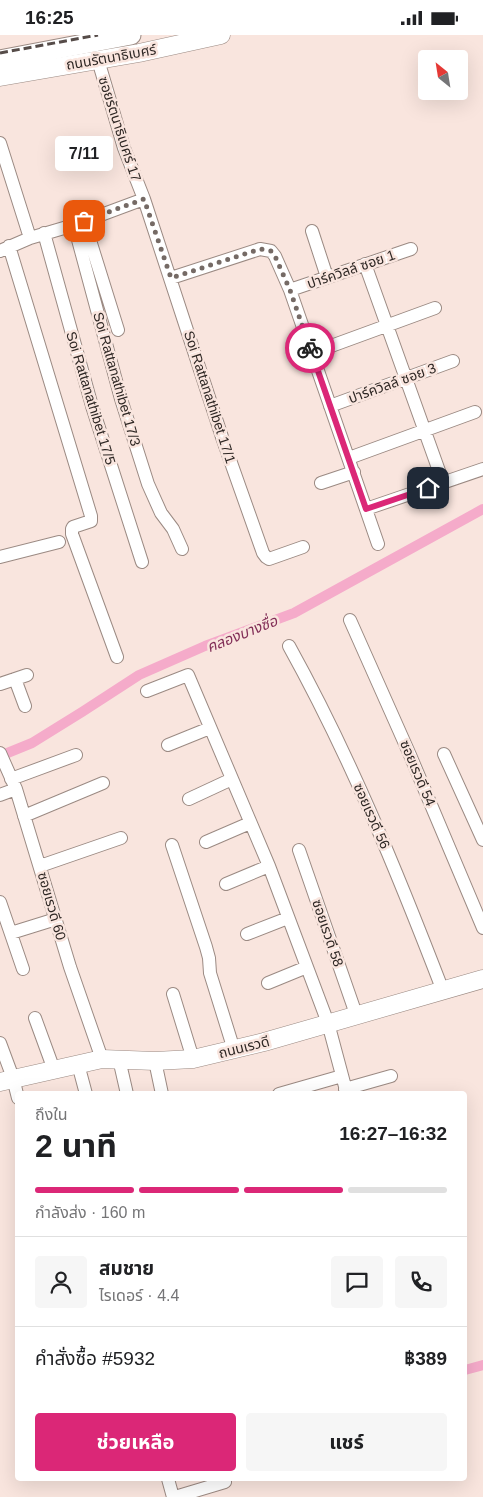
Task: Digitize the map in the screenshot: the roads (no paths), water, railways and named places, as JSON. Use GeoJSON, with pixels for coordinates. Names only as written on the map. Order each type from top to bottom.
{"type":"FeatureCollection","features":[{"type":"Feature","properties":{"kind":"main road","name":"ถนนรัตนาธิเบศร์"},"geometry":{"type":"LineString","coordinates":[[0,60],[131,35]]}},
{"type":"Feature","properties":{"kind":"street","name":"ถนนรัตนาธิเบศร์"},"geometry":{"type":"LineString","coordinates":[[0,77],[139,53],[221,35]]}},
{"type":"Feature","properties":{"kind":"street","name":"ซอยรัตนาธิเบศร์ 17"},"geometry":{"type":"LineString","coordinates":[[98,59],[123,145],[144,199]]}},
{"type":"Feature","properties":{"kind":"street"},"geometry":{"type":"LineString","coordinates":[[0,143],[30,238]]}},
{"type":"Feature","properties":{"kind":"street"},"geometry":{"type":"LineString","coordinates":[[117,657],[72,533],[73,527],[91,521],[91,516],[4,249],[44,233],[79,223],[144,199]]}},
{"type":"Feature","properties":{"kind":"street","name":"Soi Rattanathibet 17/1"},"geometry":{"type":"LineString","coordinates":[[144,199],[223,440],[263,553],[269,559],[304,547]]}},
{"type":"Feature","properties":{"kind":"street"},"geometry":{"type":"LineString","coordinates":[[79,223],[118,330]]}},
{"type":"Feature","properties":{"kind":"street","name":"Soi Rattanathibet 17/3"},"geometry":{"type":"LineString","coordinates":[[79,223],[121,399],[148,484],[161,513],[173,529],[182,549]]}},
{"type":"Feature","properties":{"kind":"street"},"geometry":{"type":"LineString","coordinates":[[312,231],[327,277]]}},
{"type":"Feature","properties":{"kind":"street","name":"Soi Rattanathibet 17/5"},"geometry":{"type":"LineString","coordinates":[[44,233],[92,406],[142,562]]}},
{"type":"Feature","properties":{"kind":"street"},"geometry":{"type":"LineString","coordinates":[[171,278],[260,249],[271,251],[275,256],[290,290],[378,544]]}},
{"type":"Feature","properties":{"kind":"street","name":"ปาร์ควิลล์ ซอย 1"},"geometry":{"type":"LineString","coordinates":[[290,290],[411,249]]}},
{"type":"Feature","properties":{"kind":"street"},"geometry":{"type":"LineString","coordinates":[[365,264],[443,483]]}},
{"type":"Feature","properties":{"kind":"street"},"geometry":{"type":"LineString","coordinates":[[312,353],[435,308]]}},
{"type":"Feature","properties":{"kind":"street","name":"ปาร์ควิลล์ ซอย 3"},"geometry":{"type":"LineString","coordinates":[[330,406],[453,361]]}},
{"type":"Feature","properties":{"kind":"street"},"geometry":{"type":"LineString","coordinates":[[349,457],[475,412]]}},
{"type":"Feature","properties":{"kind":"street"},"geometry":{"type":"LineString","coordinates":[[366,509],[483,469]]}},
{"type":"Feature","properties":{"kind":"street"},"geometry":{"type":"LineString","coordinates":[[321,483],[354,472]]}},
{"type":"Feature","properties":{"kind":"street"},"geometry":{"type":"LineString","coordinates":[[0,557],[59,542]]}},
{"type":"Feature","properties":{"kind":"street","name":"ซอยเรวดี 54"},"geometry":{"type":"LineString","coordinates":[[350,620],[483,927]]}},
{"type":"Feature","properties":{"kind":"street","name":"ซอยเรวดี 56"},"geometry":{"type":"LineString","coordinates":[[289,646],[319,701],[383,838],[443,991]]}},
{"type":"Feature","properties":{"kind":"street"},"geometry":{"type":"LineString","coordinates":[[147,691],[188,675],[269,867],[307,967],[328,1023],[346,1091],[391,1076]]}},
{"type":"Feature","properties":{"kind":"street"},"geometry":{"type":"LineString","coordinates":[[0,684],[21,677],[25,706]]}},
{"type":"Feature","properties":{"kind":"street"},"geometry":{"type":"LineString","coordinates":[[168,745],[210,728]]}},
{"type":"Feature","properties":{"kind":"street"},"geometry":{"type":"LineString","coordinates":[[444,754],[483,840]]}},
{"type":"Feature","properties":{"kind":"street"},"geometry":{"type":"LineString","coordinates":[[0,795],[14,784],[76,755]]}},
{"type":"Feature","properties":{"kind":"street","name":"ซอยเรวดี 60"},"geometry":{"type":"LineString","coordinates":[[2,757],[14,784],[72,974],[126,1091]]}},
{"type":"Feature","properties":{"kind":"street"},"geometry":{"type":"LineString","coordinates":[[189,799],[232,779]]}},
{"type":"Feature","properties":{"kind":"street"},"geometry":{"type":"LineString","coordinates":[[24,816],[103,783]]}},
{"type":"Feature","properties":{"kind":"street"},"geometry":{"type":"LineString","coordinates":[[206,842],[250,823]]}},
{"type":"Feature","properties":{"kind":"street"},"geometry":{"type":"LineString","coordinates":[[40,867],[121,838]]}},
{"type":"Feature","properties":{"kind":"street"},"geometry":{"type":"LineString","coordinates":[[172,845],[206,947],[210,973],[234,1050]]}},
{"type":"Feature","properties":{"kind":"street","name":"ซอยเรวดี 58"},"geometry":{"type":"LineString","coordinates":[[299,850],[357,1017]]}},
{"type":"Feature","properties":{"kind":"street"},"geometry":{"type":"LineString","coordinates":[[226,884],[269,867]]}},
{"type":"Feature","properties":{"kind":"street"},"geometry":{"type":"LineString","coordinates":[[0,902],[23,969]]}},
{"type":"Feature","properties":{"kind":"street"},"geometry":{"type":"LineString","coordinates":[[247,934],[288,918]]}},
{"type":"Feature","properties":{"kind":"street"},"geometry":{"type":"LineString","coordinates":[[11,933],[56,919]]}},
{"type":"Feature","properties":{"kind":"street"},"geometry":{"type":"LineString","coordinates":[[268,983],[307,967]]}},
{"type":"Feature","properties":{"kind":"street","name":"ถนนเรวดี"},"geometry":{"type":"LineString","coordinates":[[6,1080],[78,1064],[111,1059],[155,1061],[193,1059],[357,1017],[483,980]]}},
{"type":"Feature","properties":{"kind":"street"},"geometry":{"type":"LineString","coordinates":[[173,994],[193,1059]]}},
{"type":"Feature","properties":{"kind":"street"},"geometry":{"type":"LineString","coordinates":[[35,1018],[54,1070]]}},
{"type":"Feature","properties":{"kind":"street"},"geometry":{"type":"LineString","coordinates":[[0,1043],[6,1080],[15,1094]]}},
{"type":"Feature","properties":{"kind":"street"},"geometry":{"type":"LineString","coordinates":[[155,1061],[161,1091]]}},
{"type":"Feature","properties":{"kind":"street"},"geometry":{"type":"LineString","coordinates":[[78,1064],[85,1091]]}},
{"type":"Feature","properties":{"kind":"street"},"geometry":{"type":"LineString","coordinates":[[290,1091],[342,1076]]}},
{"type":"Feature","properties":{"kind":"street"},"geometry":{"type":"LineString","coordinates":[[169,1481],[174,1497],[225,1482]]}},
{"type":"Feature","properties":{"kind":"waterway","name":"คลองบางซื่อ"},"geometry":{"type":"LineString","coordinates":[[0,756],[32,743],[139,675],[205,646],[294,613],[483,509]]}},
{"type":"Feature","properties":{"kind":"waterway"},"geometry":{"type":"LineString","coordinates":[[467,1369],[483,1365]]}},
{"type":"Feature","properties":{"kind":"railway"},"geometry":{"type":"LineString","coordinates":[[0,53],[98,35]]}},
{"type":"Feature","properties":{"kind":"place","name":"7/11"},"geometry":{"type":"Point","coordinates":[84,221]}}]}
